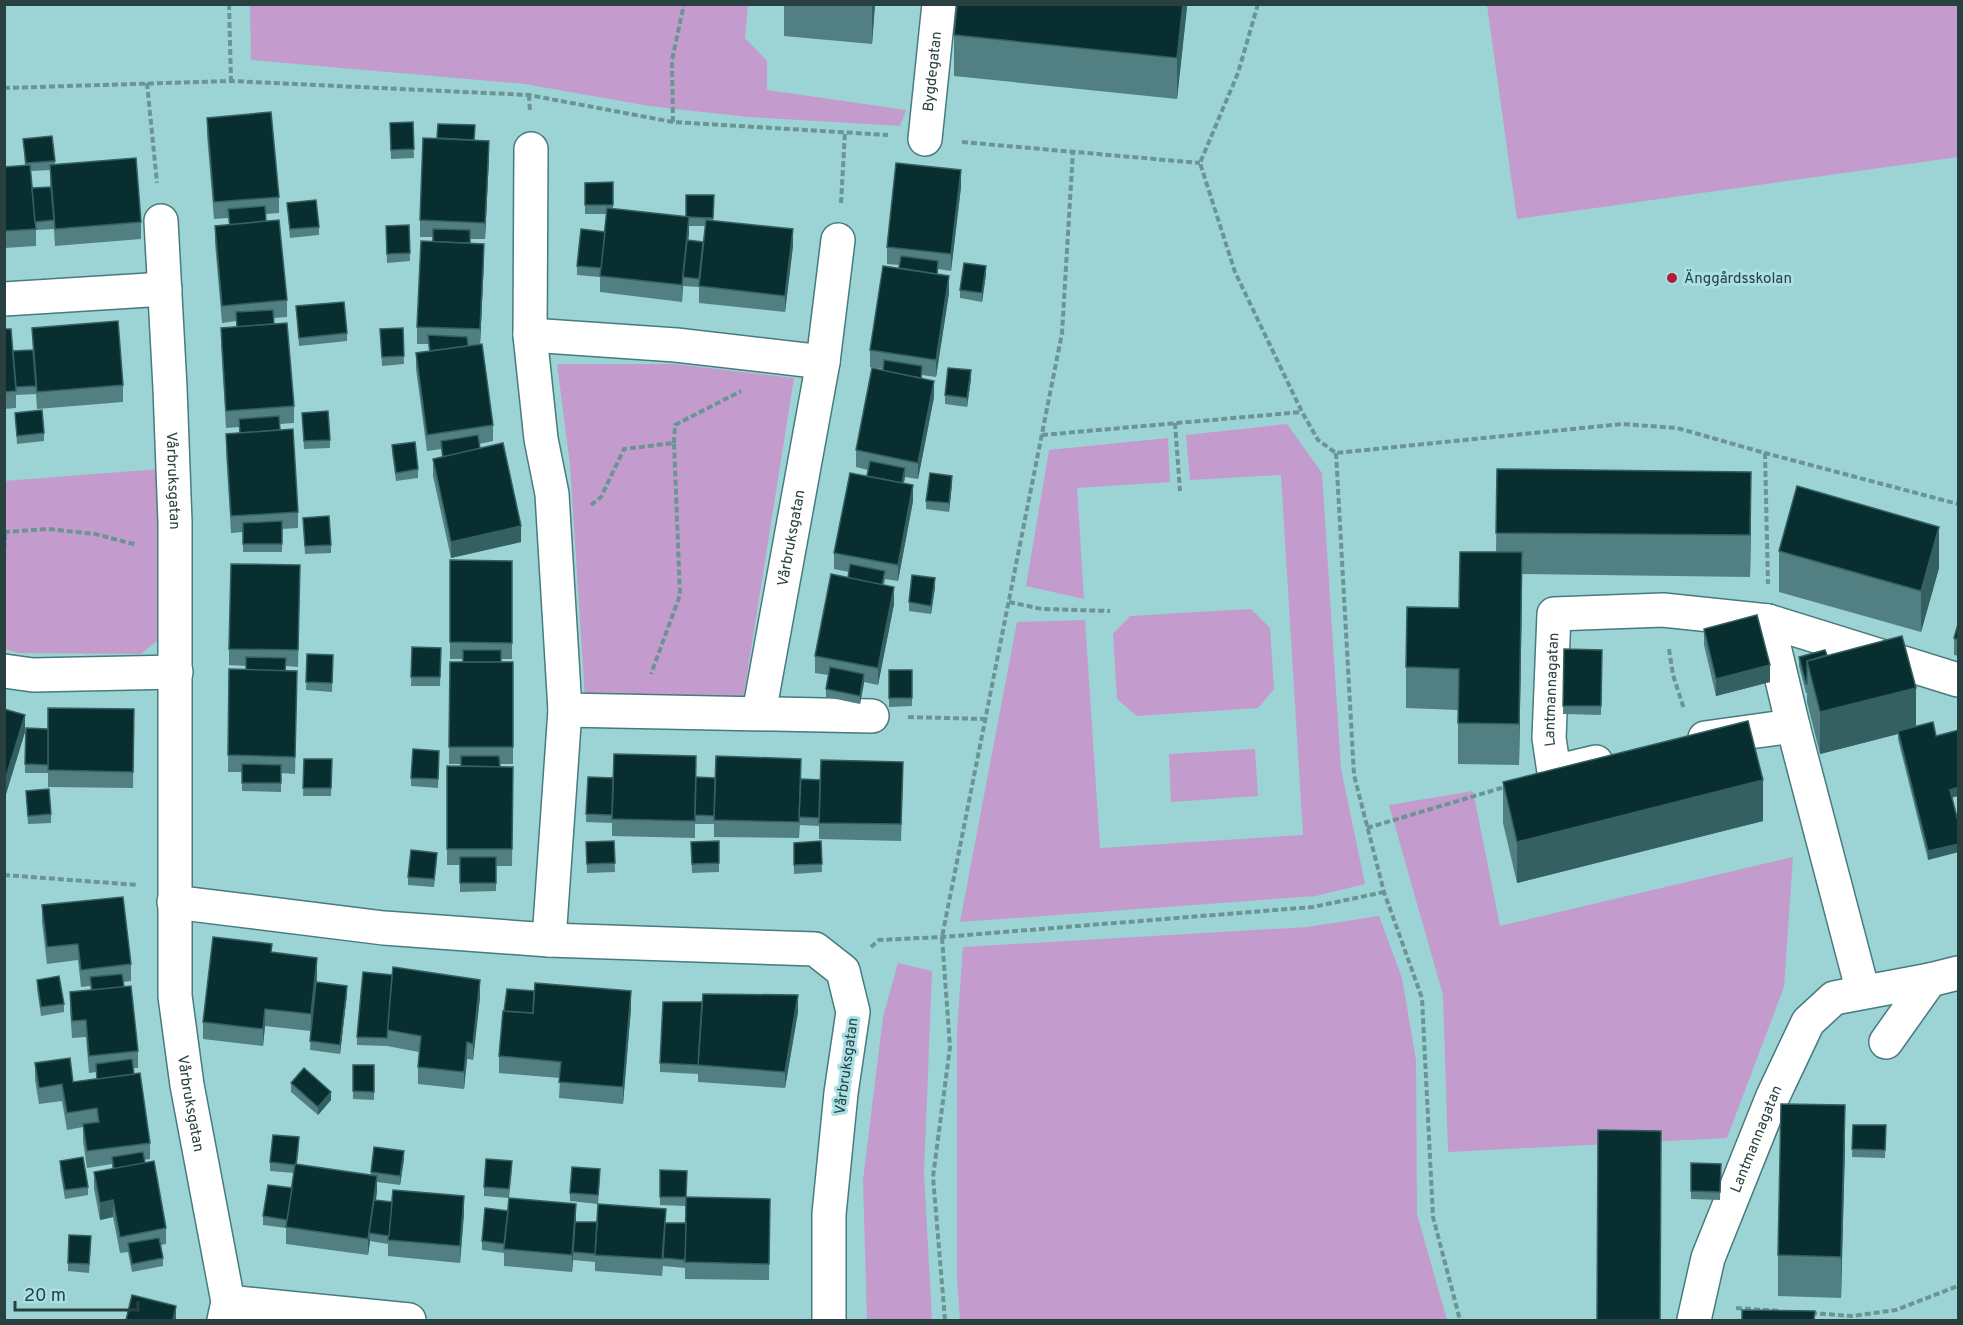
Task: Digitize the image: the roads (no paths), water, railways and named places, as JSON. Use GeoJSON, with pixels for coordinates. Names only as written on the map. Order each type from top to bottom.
{"type":"FeatureCollection","features":[{"type":"Feature","properties":{"kind":"street","name":"Bygdegatan"},"geometry":{"type":"LineString","coordinates":[[925,139],[939,4]]}},
{"type":"Feature","properties":{"kind":"street"},"geometry":{"type":"LineString","coordinates":[[174,895],[384,928],[549,940],[565,710],[552,494],[541,439],[530,335],[531,149]]}},
{"type":"Feature","properties":{"kind":"street","name":"Vårbruksgatan"},"geometry":{"type":"LineString","coordinates":[[161,221],[175,547],[176,1007],[187,1085],[226,1311],[410,1320]]}},
{"type":"Feature","properties":{"kind":"street","name":"Vårbruksgatan"},"geometry":{"type":"LineString","coordinates":[[759,713],[824,362],[838,240]]}},
{"type":"Feature","properties":{"kind":"street"},"geometry":{"type":"LineString","coordinates":[[4,299],[165,289]]}},
{"type":"Feature","properties":{"kind":"street"},"geometry":{"type":"LineString","coordinates":[[530,335],[676,345],[824,362]]}},
{"type":"Feature","properties":{"kind":"street","name":"Lantmannagatan"},"geometry":{"type":"LineString","coordinates":[[1624,756],[1554,772],[1549,738],[1554,614],[1663,610],[1768,621],[1956,687]]}},
{"type":"Feature","properties":{"kind":"street"},"geometry":{"type":"LineString","coordinates":[[1768,621],[1793,726],[1863,992]]}},
{"type":"Feature","properties":{"kind":"street"},"geometry":{"type":"LineString","coordinates":[[4,671],[33,675],[176,672]]}},
{"type":"Feature","properties":{"kind":"street"},"geometry":{"type":"LineString","coordinates":[[565,710],[872,716]]}},
{"type":"Feature","properties":{"kind":"street"},"geometry":{"type":"LineString","coordinates":[[1687,741],[1793,726]]}},
{"type":"Feature","properties":{"kind":"street","name":"Vårbruksgatan"},"geometry":{"type":"LineString","coordinates":[[549,940],[815,950],[843,970],[853,1012],[841,1093],[830,1214],[829,1320]]}},
{"type":"Feature","properties":{"kind":"street","name":"Lantmannagatan"},"geometry":{"type":"LineString","coordinates":[[1696,1313],[1708,1257],[1773,1096],[1808,1022],[1833,998],[1944,977]]}},
{"type":"Feature","properties":{"kind":"street","name":"Lantmannagatan"},"geometry":{"type":"LineString","coordinates":[[1886,1042],[1944,977]]}},
{"type":"Feature","properties":{"kind":"place","name":"Änggårdsskolan"},"geometry":{"type":"Point","coordinates":[1672,278]}}]}
